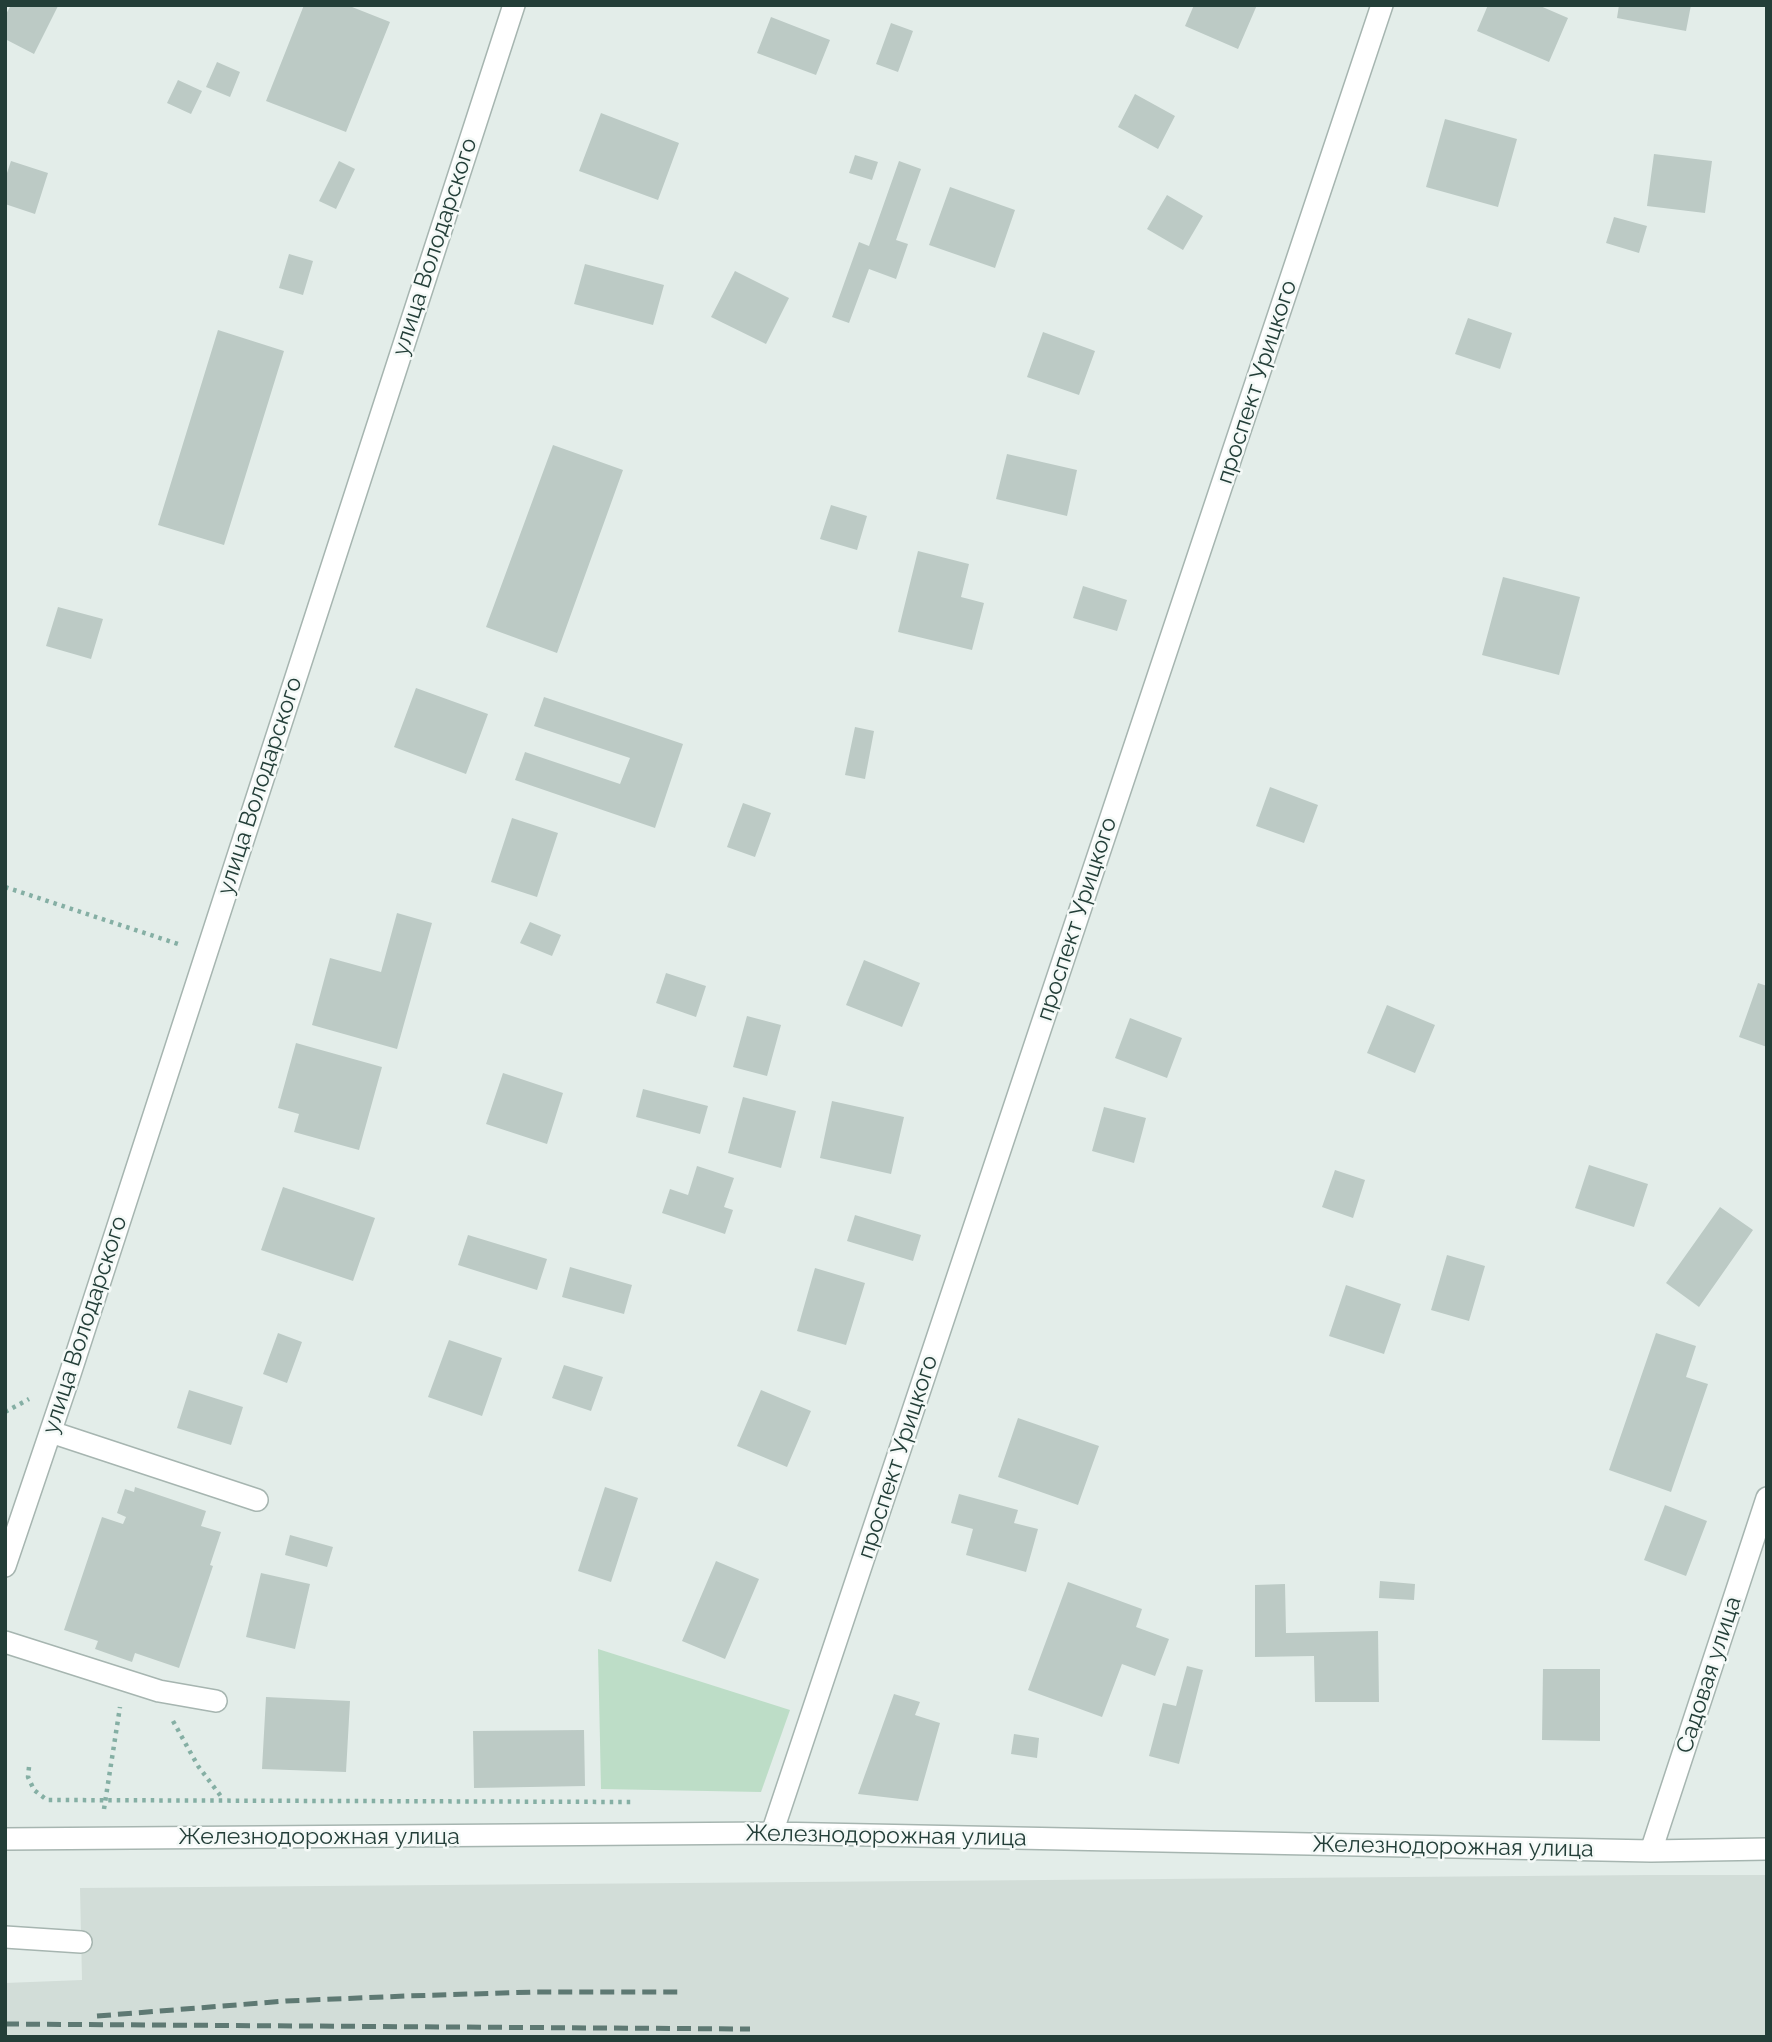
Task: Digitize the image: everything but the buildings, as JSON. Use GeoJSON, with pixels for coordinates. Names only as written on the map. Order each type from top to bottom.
{"type":"FeatureCollection","features":[{"type":"Feature","properties":{"kind":"street","name":"улица Володарского"},"geometry":{"type":"LineString","coordinates":[[5,1566],[51,1432],[514,5]]}},
{"type":"Feature","properties":{"kind":"street","name":"проспект Урицкого"},"geometry":{"type":"LineString","coordinates":[[772,1833],[1382,5]]}},
{"type":"Feature","properties":{"kind":"street"},"geometry":{"type":"LineString","coordinates":[[51,1432],[257,1500]]}},
{"type":"Feature","properties":{"kind":"street","name":"Садовая улица"},"geometry":{"type":"LineString","coordinates":[[1651,1851],[1767,1499]]}},
{"type":"Feature","properties":{"kind":"street"},"geometry":{"type":"LineString","coordinates":[[5,1642],[159,1691],[216,1701]]}},
{"type":"Feature","properties":{"kind":"street","name":"Железнодорожная улица"},"geometry":{"type":"LineString","coordinates":[[5,1839],[772,1833],[1651,1851],[1767,1849]]}},
{"type":"Feature","properties":{"kind":"street"},"geometry":{"type":"LineString","coordinates":[[5,1937],[81,1942]]}},
{"type":"Feature","properties":{"kind":"path"},"geometry":{"type":"LineString","coordinates":[[5,887],[206,953]]}},
{"type":"Feature","properties":{"kind":"path"},"geometry":{"type":"LineString","coordinates":[[104,1838],[104,1800],[125,1679]]}},
{"type":"Feature","properties":{"kind":"path"},"geometry":{"type":"LineString","coordinates":[[159,1691],[178,1733],[198,1766],[224,1800]]}},
{"type":"Feature","properties":{"kind":"path"},"geometry":{"type":"LineString","coordinates":[[29,1766],[28,1777],[34,1790],[47,1800],[643,1802]]}},
{"type":"Feature","properties":{"kind":"shaded area"},"geometry":{"type":"Polygon","coordinates":[[[1767,1875],[1767,2037],[5,2037],[5,1983],[82,1980],[80,1888],[1767,1875]]]}},
{"type":"Feature","properties":{"kind":"green space"},"geometry":{"type":"Polygon","coordinates":[[[598,1649],[790,1710],[761,1792],[601,1789],[598,1649]]]}},
{"type":"Feature","properties":{"kind":"railway"},"geometry":{"type":"LineString","coordinates":[[97,2016],[286,2001],[407,1996],[535,1992],[684,1992]]}},
{"type":"Feature","properties":{"kind":"railway"},"geometry":{"type":"LineString","coordinates":[[5,2024],[750,2029]]}}]}
